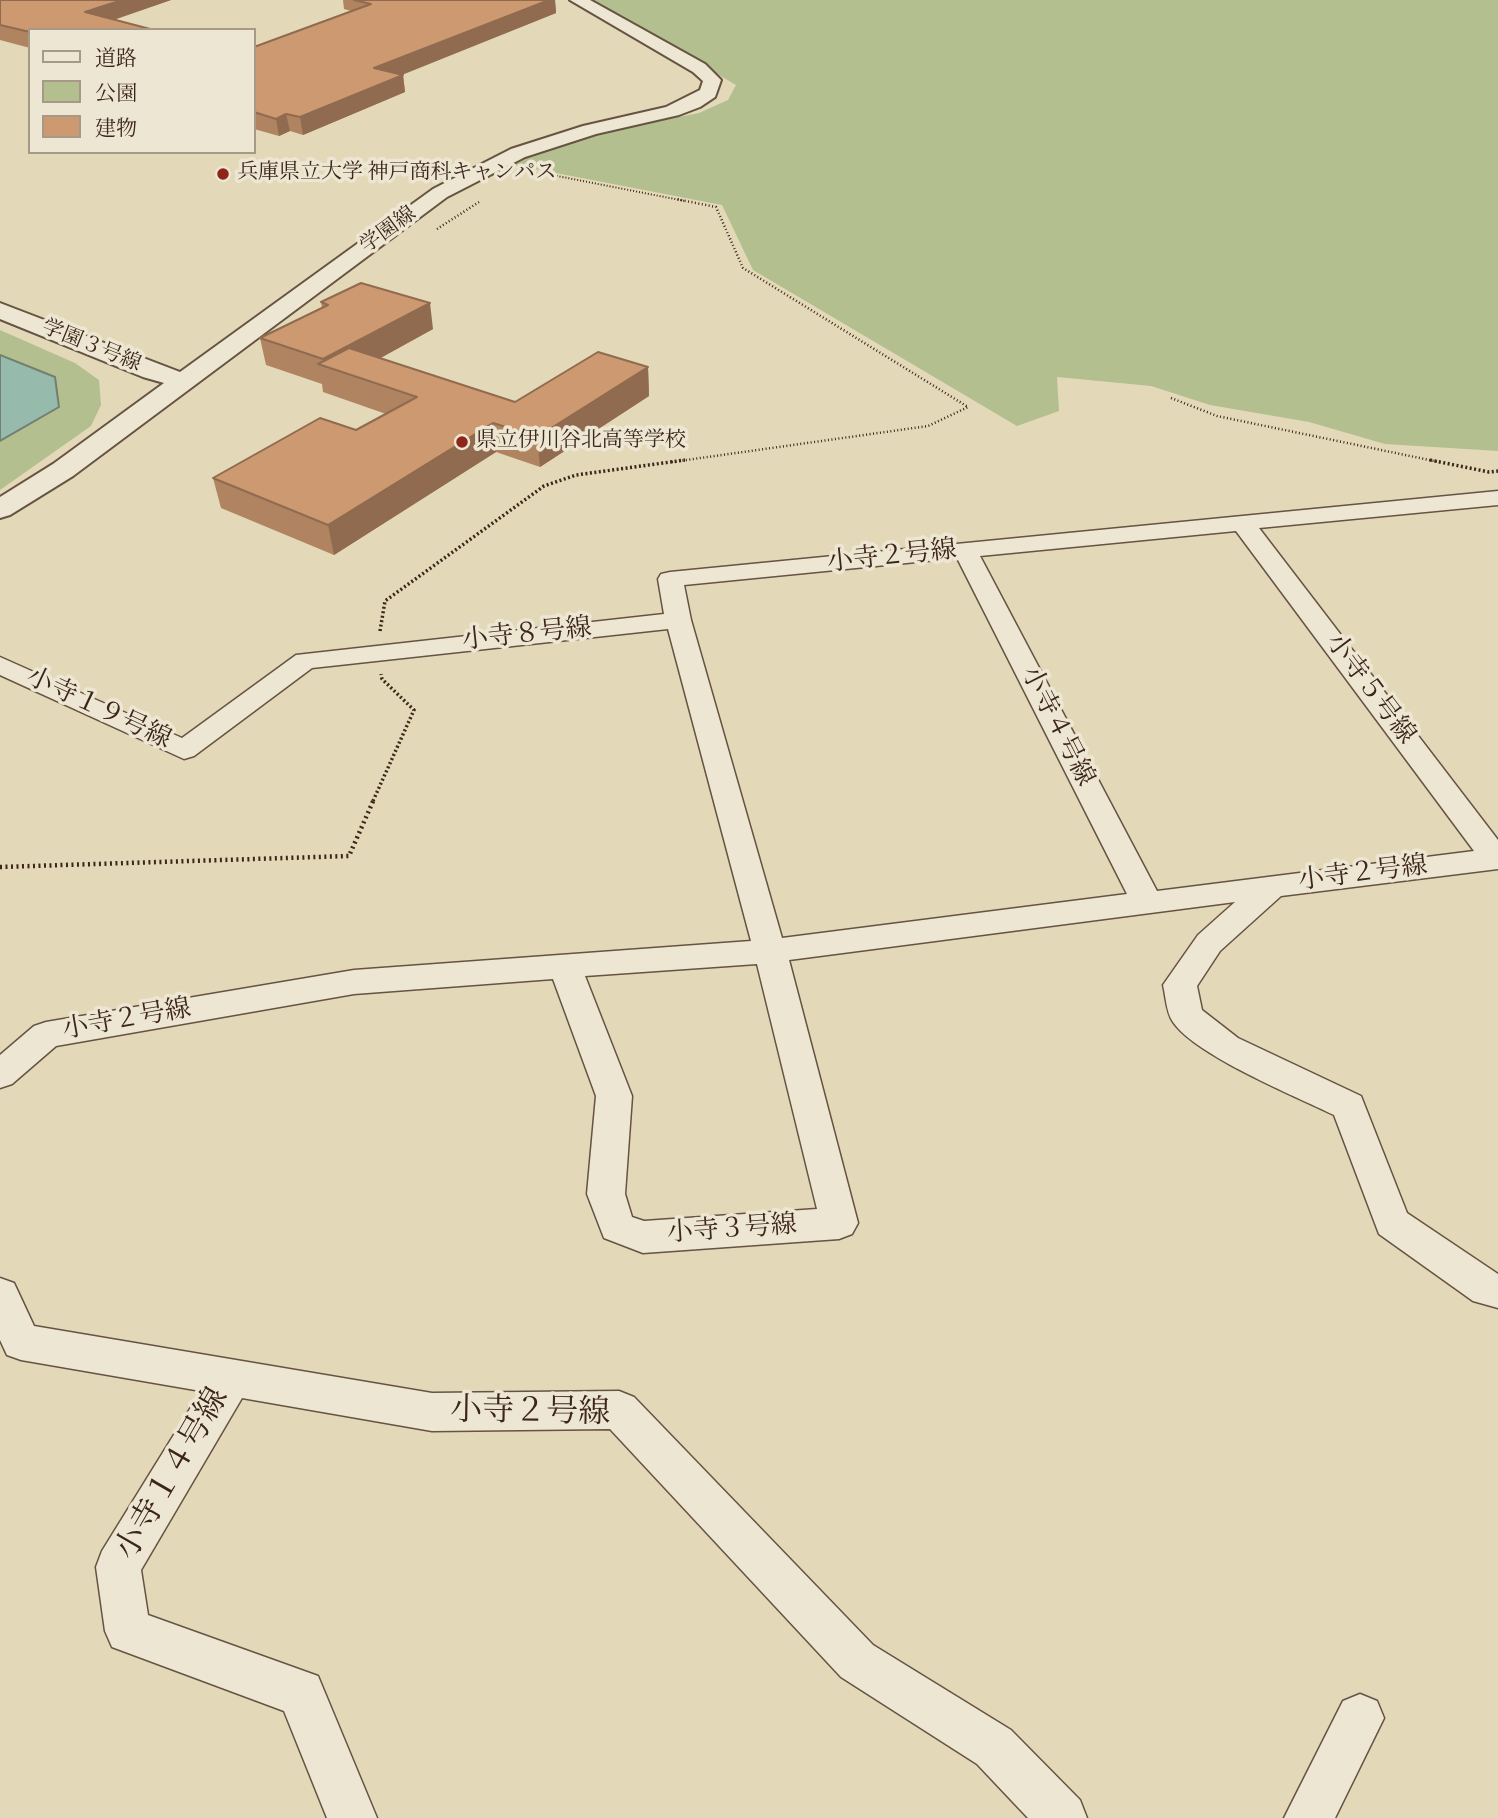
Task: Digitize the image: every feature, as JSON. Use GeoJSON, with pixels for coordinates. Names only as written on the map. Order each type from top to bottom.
{"type":"FeatureCollection","features":[{"type":"Feature","properties":{"kind":"street","name":"学園線"},"geometry":{"type":"LineString","coordinates":[[0,509],[63,470],[440,193],[472,175],[550,142],[671,111],[693,103],[708,93],[712,80],[699,68],[578,0]]}},
{"type":"Feature","properties":{"kind":"street","name":"学園３号線"},"geometry":{"type":"LineString","coordinates":[[0,310],[152,372],[184,381]]}},
{"type":"Feature","properties":{"kind":"street","name":"小寺２号線"},"geometry":{"type":"LineString","coordinates":[[770,951],[678,620],[670,579],[1498,498]]}},
{"type":"Feature","properties":{"kind":"street","name":"小寺５号線"},"geometry":{"type":"LineString","coordinates":[[1242,522],[1497,859]]}},
{"type":"Feature","properties":{"kind":"street","name":"小寺４号線"},"geometry":{"type":"LineString","coordinates":[[965,551],[1146,902]]}},
{"type":"Feature","properties":{"kind":"street","name":"小寺８号線"},"geometry":{"type":"LineString","coordinates":[[377,652],[678,620]]}},
{"type":"Feature","properties":{"kind":"street","name":"小寺１９号線"},"geometry":{"type":"LineString","coordinates":[[0,665],[184,750],[305,661],[377,652]]}},
{"type":"Feature","properties":{"kind":"street","name":"小寺２号線"},"geometry":{"type":"LineString","coordinates":[[0,1075],[47,1035],[354,982],[770,951],[1497,859]]}},
{"type":"Feature","properties":{"kind":"street"},"geometry":{"type":"LineString","coordinates":[[1272,887],[1209,943],[1180,985],[1186,1016],[1226,1047],[1348,1106],[1392,1223],[1487,1289],[1498,1291]]}},
{"type":"Feature","properties":{"kind":"street","name":"小寺３号線"},"geometry":{"type":"LineString","coordinates":[[565,966],[614,1096],[606,1194],[617,1227],[643,1237],[839,1223],[770,951]]}},
{"type":"Feature","properties":{"kind":"street","name":"小寺２号線"},"geometry":{"type":"LineString","coordinates":[[0,1295],[21,1342],[432,1412],[619,1410],[857,1661],[994,1747],[1062,1818]]}},
{"type":"Feature","properties":{"kind":"street","name":"小寺１４号線"},"geometry":{"type":"LineString","coordinates":[[230,1378],[118,1567],[128,1631],[301,1693],[352,1818]]}},
{"type":"Feature","properties":{"kind":"street"},"geometry":{"type":"LineString","coordinates":[[1310,1818],[1360,1717]]}},
{"type":"Feature","properties":{"kind":"path"},"geometry":{"type":"LineString","coordinates":[[0,867],[349,856],[414,710],[382,678],[377,652],[385,601],[544,486],[576,475],[928,426],[968,407],[743,268],[716,207],[542,173],[518,177]]}},
{"type":"Feature","properties":{"kind":"path"},"geometry":{"type":"LineString","coordinates":[[427,235],[484,199]]}},
{"type":"Feature","properties":{"kind":"path"},"geometry":{"type":"LineString","coordinates":[[1171,398],[1217,416],[1489,472],[1498,471]]}},
{"type":"Feature","properties":{"kind":"green space"},"geometry":{"type":"Polygon","coordinates":[[[592,0],[1498,0],[1498,451],[1385,444],[1309,422],[1210,405],[1151,386],[1057,377],[1059,411],[1017,426],[753,270],[722,205],[509,164],[601,132],[699,113],[728,100],[736,85],[592,0]]]}},
{"type":"Feature","properties":{"kind":"green space"},"geometry":{"type":"Polygon","coordinates":[[[0,330],[75,363],[99,380],[101,405],[91,426],[0,490],[0,441],[59,407],[55,377],[0,355],[0,330]]]}},
{"type":"Feature","properties":{"kind":"shaded area"},"geometry":{"type":"Polygon","coordinates":[[[0,355],[55,377],[59,407],[0,441],[0,355]]]}},
{"type":"Feature","properties":{"kind":"building"},"geometry":{"type":"Polygon","coordinates":[[[0,0],[122,0],[85,12],[146,28],[28,28],[28,32],[0,25],[0,0]]]}},
{"type":"Feature","properties":{"kind":"building"},"geometry":{"type":"Polygon","coordinates":[[[354,0],[549,0],[374,68],[403,75],[300,117],[286,114],[276,119],[256,113],[256,46],[371,4],[354,0]]]}},
{"type":"Feature","properties":{"kind":"building"},"geometry":{"type":"Polygon","coordinates":[[[361,283],[430,303],[323,359],[260,338],[328,305],[321,302],[361,283]]]}},
{"type":"Feature","properties":{"kind":"building"},"geometry":{"type":"Polygon","coordinates":[[[349,348],[515,402],[598,352],[648,367],[537,437],[493,423],[328,525],[213,478],[320,418],[356,430],[417,397],[318,364],[349,348]]]}},
{"type":"Feature","properties":{"kind":"place","name":"兵庫県立大学 神戸商科キャンパス"},"geometry":{"type":"Point","coordinates":[223,174]}},
{"type":"Feature","properties":{"kind":"place","name":"県立伊川谷北高等学校"},"geometry":{"type":"Point","coordinates":[462,442]}}]}
